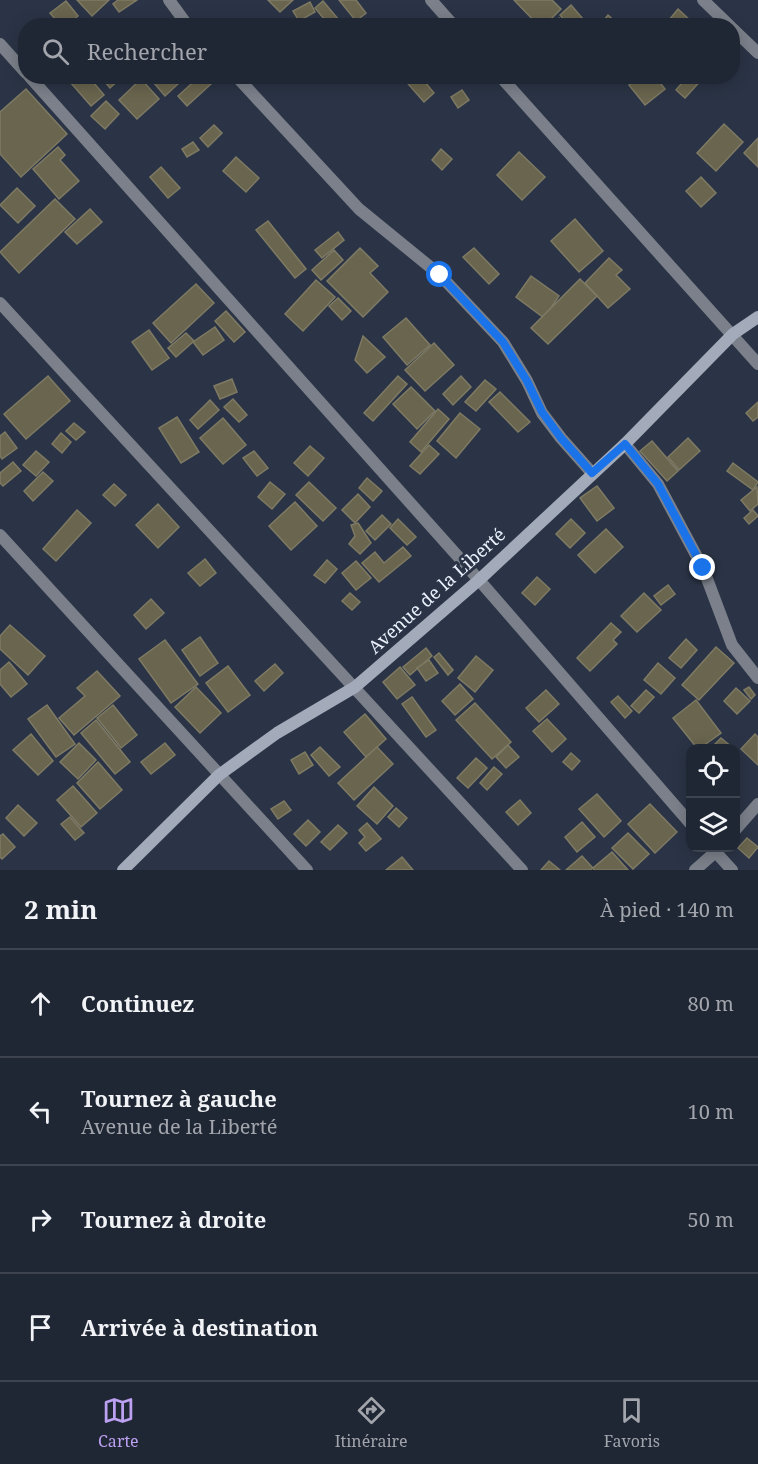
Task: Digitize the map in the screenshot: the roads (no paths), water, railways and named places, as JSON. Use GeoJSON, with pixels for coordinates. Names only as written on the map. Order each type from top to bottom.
{"type":"FeatureCollection","features":[{"type":"Feature","properties":{"kind":"street"},"geometry":{"type":"LineString","coordinates":[[169,0],[182,18]]}},
{"type":"Feature","properties":{"kind":"street"},"geometry":{"type":"LineString","coordinates":[[431,0],[447,18]]}},
{"type":"Feature","properties":{"kind":"street"},"geometry":{"type":"LineString","coordinates":[[703,0],[722,18]]}},
{"type":"Feature","properties":{"kind":"street"},"geometry":{"type":"LineString","coordinates":[[740,36],[758,53]]}},
{"type":"Feature","properties":{"kind":"street"},"geometry":{"type":"LineString","coordinates":[[0,44],[18,64]]}},
{"type":"Feature","properties":{"kind":"street"},"geometry":{"type":"LineString","coordinates":[[36,84],[479,580],[686,818]]}},
{"type":"Feature","properties":{"kind":"street"},"geometry":{"type":"LineString","coordinates":[[243,84],[358,209],[440,275],[503,342],[527,381],[542,412],[592,473]]}},
{"type":"Feature","properties":{"kind":"street"},"geometry":{"type":"LineString","coordinates":[[507,84],[758,364]]}},
{"type":"Feature","properties":{"kind":"street"},"geometry":{"type":"LineString","coordinates":[[0,303],[522,870]]}},
{"type":"Feature","properties":{"kind":"street","name":"Avenue de la Liberté"},"geometry":{"type":"LineString","coordinates":[[123,870],[219,775],[277,733],[355,687],[479,580],[625,444],[733,334],[758,317]]}},
{"type":"Feature","properties":{"kind":"street"},"geometry":{"type":"LineString","coordinates":[[625,444],[658,484],[703,568],[732,645],[758,678]]}},
{"type":"Feature","properties":{"kind":"street"},"geometry":{"type":"LineString","coordinates":[[0,535],[307,870]]}},
{"type":"Feature","properties":{"kind":"street"},"geometry":{"type":"LineString","coordinates":[[740,824],[758,804]]}},
{"type":"Feature","properties":{"kind":"street"},"geometry":{"type":"LineString","coordinates":[[695,870],[713,852]]}},
{"type":"Feature","properties":{"kind":"street"},"geometry":{"type":"LineString","coordinates":[[718,852],[732,870]]}}]}
